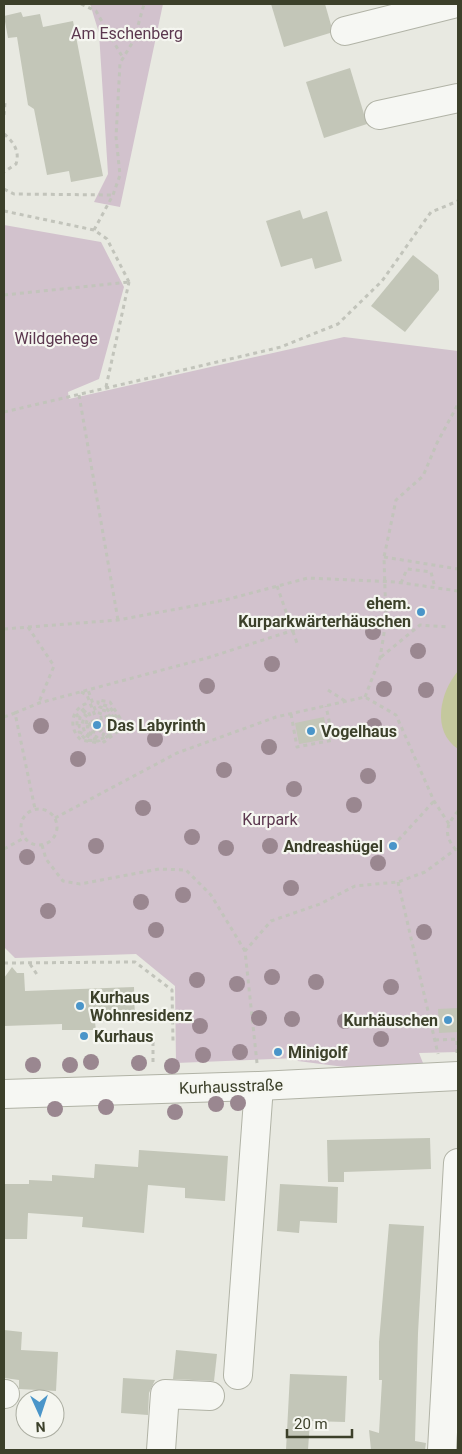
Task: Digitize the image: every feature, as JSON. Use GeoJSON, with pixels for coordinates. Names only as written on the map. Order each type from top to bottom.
{"type":"FeatureCollection","features":[{"type":"Feature","properties":{"kind":"street"},"geometry":{"type":"LineString","coordinates":[[345,32],[453,4]]}},
{"type":"Feature","properties":{"kind":"street"},"geometry":{"type":"LineString","coordinates":[[379,115],[458,98]]}},
{"type":"Feature","properties":{"kind":"street","name":"Kurhausstraße"},"geometry":{"type":"LineString","coordinates":[[4,1094],[259,1086],[458,1076]]}},
{"type":"Feature","properties":{"kind":"street"},"geometry":{"type":"LineString","coordinates":[[238,1375],[259,1086]]}},
{"type":"Feature","properties":{"kind":"street"},"geometry":{"type":"LineString","coordinates":[[442,1450],[458,1163]]}},
{"type":"Feature","properties":{"kind":"street"},"geometry":{"type":"LineString","coordinates":[[161,1450],[166,1394],[210,1396]]}},
{"type":"Feature","properties":{"kind":"path"},"geometry":{"type":"LineString","coordinates":[[81,4],[96,11],[123,58]]}},
{"type":"Feature","properties":{"kind":"path"},"geometry":{"type":"LineString","coordinates":[[94,230],[113,195],[120,175],[116,137],[120,63],[134,40],[144,4]]}},
{"type":"Feature","properties":{"kind":"path"},"geometry":{"type":"LineString","coordinates":[[4,115],[5,103]]}},
{"type":"Feature","properties":{"kind":"path"},"geometry":{"type":"LineString","coordinates":[[4,134],[14,144],[18,156],[16,164],[4,172]]}},
{"type":"Feature","properties":{"kind":"path"},"geometry":{"type":"LineString","coordinates":[[4,189],[14,194],[113,195]]}},
{"type":"Feature","properties":{"kind":"path"},"geometry":{"type":"LineString","coordinates":[[4,412],[79,395],[106,386],[281,347],[338,324],[382,281],[431,212],[458,201]]}},
{"type":"Feature","properties":{"kind":"path"},"geometry":{"type":"LineString","coordinates":[[4,211],[94,230],[107,239],[129,282],[106,386]]}},
{"type":"Feature","properties":{"kind":"path"},"geometry":{"type":"LineString","coordinates":[[4,295],[129,282]]}},
{"type":"Feature","properties":{"kind":"path"},"geometry":{"type":"LineString","coordinates":[[79,395],[118,620]]}},
{"type":"Feature","properties":{"kind":"path"},"geometry":{"type":"LineString","coordinates":[[365,697],[380,658],[386,621],[384,557],[396,500],[423,476],[437,443],[458,404]]}},
{"type":"Feature","properties":{"kind":"path"},"geometry":{"type":"LineString","coordinates":[[384,557],[458,569]]}},
{"type":"Feature","properties":{"kind":"path"},"geometry":{"type":"LineString","coordinates":[[401,583],[407,569],[431,572],[435,588]]}},
{"type":"Feature","properties":{"kind":"path"},"geometry":{"type":"LineString","coordinates":[[4,629],[118,620],[225,600],[308,578],[401,583],[458,591]]}},
{"type":"Feature","properties":{"kind":"path"},"geometry":{"type":"LineString","coordinates":[[277,586],[298,646]]}},
{"type":"Feature","properties":{"kind":"path"},"geometry":{"type":"LineString","coordinates":[[4,717],[39,703],[207,658],[319,622],[386,621]]}},
{"type":"Feature","properties":{"kind":"path"},"geometry":{"type":"LineString","coordinates":[[380,658],[420,625],[448,627]]}},
{"type":"Feature","properties":{"kind":"path"},"geometry":{"type":"LineString","coordinates":[[28,627],[54,666],[39,703]]}},
{"type":"Feature","properties":{"kind":"path"},"geometry":{"type":"LineString","coordinates":[[81,692],[87,695],[99,726],[95,727],[86,710],[80,717],[79,727],[76,728],[77,715],[86,707],[85,704],[76,710],[73,718],[74,730],[81,740],[99,743],[99,741],[86,740],[79,732],[89,739],[100,739],[110,734],[114,723],[116,723],[115,730],[103,740],[104,742],[117,732],[120,718],[110,702],[98,700],[98,703],[110,707],[117,718],[115,719],[107,709],[100,707],[99,709],[106,712],[111,718],[110,730],[103,735],[109,723],[99,732],[88,732],[97,737],[84,733],[82,724],[85,715],[88,717],[85,727],[88,727],[88,722],[95,730],[102,726],[101,718],[107,718],[105,715],[96,712],[88,690]]}},
{"type":"Feature","properties":{"kind":"path"},"geometry":{"type":"LineString","coordinates":[[328,690],[345,702]]}},
{"type":"Feature","properties":{"kind":"path"},"geometry":{"type":"LineString","coordinates":[[55,818],[177,753],[291,714],[365,697],[396,715],[434,801],[449,824]]}},
{"type":"Feature","properties":{"kind":"path"},"geometry":{"type":"LineString","coordinates":[[291,714],[297,747],[333,740],[326,706]]}},
{"type":"Feature","properties":{"kind":"path"},"geometry":{"type":"LineString","coordinates":[[15,713],[35,809]]}},
{"type":"Feature","properties":{"kind":"path"},"geometry":{"type":"LineString","coordinates":[[393,846],[434,801]]}},
{"type":"Feature","properties":{"kind":"path"},"geometry":{"type":"LineString","coordinates":[[35,809],[46,810],[55,818],[57,826],[56,834],[50,842],[42,845],[32,844],[24,838],[21,830],[22,820],[27,813],[35,809]]}},
{"type":"Feature","properties":{"kind":"path"},"geometry":{"type":"LineString","coordinates":[[245,951],[271,921],[320,904],[355,886],[398,882],[425,872],[457,851],[447,838],[449,824],[458,811]]}},
{"type":"Feature","properties":{"kind":"path"},"geometry":{"type":"LineString","coordinates":[[4,849],[24,838]]}},
{"type":"Feature","properties":{"kind":"path"},"geometry":{"type":"LineString","coordinates":[[42,845],[46,859],[63,881],[80,884],[159,869],[186,870],[211,895],[245,951],[255,1035]]}},
{"type":"Feature","properties":{"kind":"path"},"geometry":{"type":"LineString","coordinates":[[398,882],[433,1033]]}},
{"type":"Feature","properties":{"kind":"path"},"geometry":{"type":"LineString","coordinates":[[4,963],[135,962],[172,990],[173,1042]]}},
{"type":"Feature","properties":{"kind":"path"},"geometry":{"type":"LineString","coordinates":[[29,963],[38,976]]}},
{"type":"Feature","properties":{"kind":"path"},"geometry":{"type":"LineString","coordinates":[[435,1040],[458,1039],[457,1046]]}},
{"type":"Feature","properties":{"kind":"green space","name":"Am Eschenberg"},"geometry":{"type":"Polygon","coordinates":[[[90,4],[163,4],[120,207],[94,202],[108,174],[99,33],[90,4]]]}},
{"type":"Feature","properties":{"kind":"green space"},"geometry":{"type":"Polygon","coordinates":[[[4,225],[101,242],[124,287],[99,379],[68,392],[69,399],[344,337],[458,351],[458,1052],[419,1053],[423,1063],[376,1069],[298,1061],[297,1058],[176,1063],[175,986],[136,954],[15,958],[4,947],[4,225]]]}},
{"type":"Feature","properties":{"kind":"shaded area"},"geometry":{"type":"Polygon","coordinates":[[[458,671],[458,749],[444,732],[441,722],[441,711],[447,690],[458,671]]]}},
{"type":"Feature","properties":{"kind":"building"},"geometry":{"type":"Polygon","coordinates":[[[271,4],[325,4],[331,25],[330,33],[284,47],[271,4]]]}},
{"type":"Feature","properties":{"kind":"building"},"geometry":{"type":"Polygon","coordinates":[[[21,12],[23,17],[40,14],[43,27],[73,21],[103,176],[71,182],[69,171],[47,175],[34,109],[28,105],[17,37],[8,38],[4,16],[21,12]]]}},
{"type":"Feature","properties":{"kind":"building"},"geometry":{"type":"Polygon","coordinates":[[[350,68],[367,124],[324,138],[306,82],[350,68]]]}},
{"type":"Feature","properties":{"kind":"building"},"geometry":{"type":"Polygon","coordinates":[[[300,210],[303,219],[327,211],[342,261],[315,269],[312,258],[281,267],[266,221],[300,210]]]}},
{"type":"Feature","properties":{"kind":"building"},"geometry":{"type":"Polygon","coordinates":[[[413,255],[438,275],[439,290],[405,332],[371,306],[413,255]]]}},
{"type":"Feature","properties":{"kind":"building","name":"Vogelhaus"},"geometry":{"type":"Polygon","coordinates":[[[324,717],[328,739],[299,744],[295,723],[324,717]]]}},
{"type":"Feature","properties":{"kind":"building","name":"Kurhaus Wohnresidenz"},"geometry":{"type":"Polygon","coordinates":[[[12,967],[17,973],[24,973],[25,991],[134,987],[135,1020],[95,1022],[96,1030],[62,1030],[62,1024],[4,1026],[4,978],[12,967]]]}},
{"type":"Feature","properties":{"kind":"building","name":"Kurhäuschen"},"geometry":{"type":"Polygon","coordinates":[[[458,1008],[458,1032],[439,1033],[438,1009],[458,1008]]]}},
{"type":"Feature","properties":{"kind":"building"},"geometry":{"type":"Polygon","coordinates":[[[430,1138],[431,1169],[344,1172],[344,1182],[328,1182],[327,1140],[430,1138]]]}},
{"type":"Feature","properties":{"kind":"building"},"geometry":{"type":"Polygon","coordinates":[[[139,1150],[228,1156],[225,1201],[185,1198],[185,1188],[148,1185],[144,1233],[82,1227],[83,1217],[28,1213],[27,1239],[4,1239],[4,1184],[29,1184],[29,1180],[52,1181],[52,1175],[94,1178],[95,1164],[138,1167],[139,1150]]]}},
{"type":"Feature","properties":{"kind":"building"},"geometry":{"type":"Polygon","coordinates":[[[280,1184],[338,1187],[337,1223],[300,1221],[299,1233],[277,1231],[280,1184]]]}},
{"type":"Feature","properties":{"kind":"building"},"geometry":{"type":"Polygon","coordinates":[[[389,1224],[424,1226],[418,1333],[415,1441],[426,1443],[425,1450],[371,1450],[369,1430],[379,1433],[382,1380],[379,1380],[379,1342],[389,1224]]]}},
{"type":"Feature","properties":{"kind":"building"},"geometry":{"type":"Polygon","coordinates":[[[4,1330],[22,1332],[21,1350],[58,1352],[56,1389],[19,1389],[19,1380],[4,1378],[4,1330]]]}},
{"type":"Feature","properties":{"kind":"building"},"geometry":{"type":"Polygon","coordinates":[[[176,1350],[217,1354],[214,1381],[173,1379],[176,1350]]]}},
{"type":"Feature","properties":{"kind":"building"},"geometry":{"type":"Polygon","coordinates":[[[290,1374],[347,1376],[345,1422],[310,1421],[308,1450],[286,1450],[290,1374]]]}},
{"type":"Feature","properties":{"kind":"building"},"geometry":{"type":"Polygon","coordinates":[[[123,1378],[155,1380],[149,1393],[148,1415],[121,1413],[123,1378]]]}},
{"type":"Feature","properties":{"kind":"place","name":"ehem. Kurparkwärterhäuschen"},"geometry":{"type":"Point","coordinates":[421,612]}},
{"type":"Feature","properties":{"kind":"place","name":"Das Labyrinth"},"geometry":{"type":"Point","coordinates":[97,725]}},
{"type":"Feature","properties":{"kind":"place","name":"Vogelhaus"},"geometry":{"type":"Point","coordinates":[311,731]}},
{"type":"Feature","properties":{"kind":"place","name":"Andreashügel"},"geometry":{"type":"Point","coordinates":[393,846]}},
{"type":"Feature","properties":{"kind":"place","name":"Kurhaus Wohnresidenz"},"geometry":{"type":"Point","coordinates":[80,1006]}},
{"type":"Feature","properties":{"kind":"place","name":"Kurhäuschen"},"geometry":{"type":"Point","coordinates":[448,1020]}},
{"type":"Feature","properties":{"kind":"place","name":"Kurhaus"},"geometry":{"type":"Point","coordinates":[84,1036]}},
{"type":"Feature","properties":{"kind":"place","name":"Minigolf"},"geometry":{"type":"Point","coordinates":[278,1052]}},
{"type":"Feature","properties":{"kind":"park label","name":"Wildgehege"},"geometry":{"type":"Point","coordinates":[56,338]}},
{"type":"Feature","properties":{"kind":"park label","name":"Kurpark"},"geometry":{"type":"Point","coordinates":[270,819]}}]}
